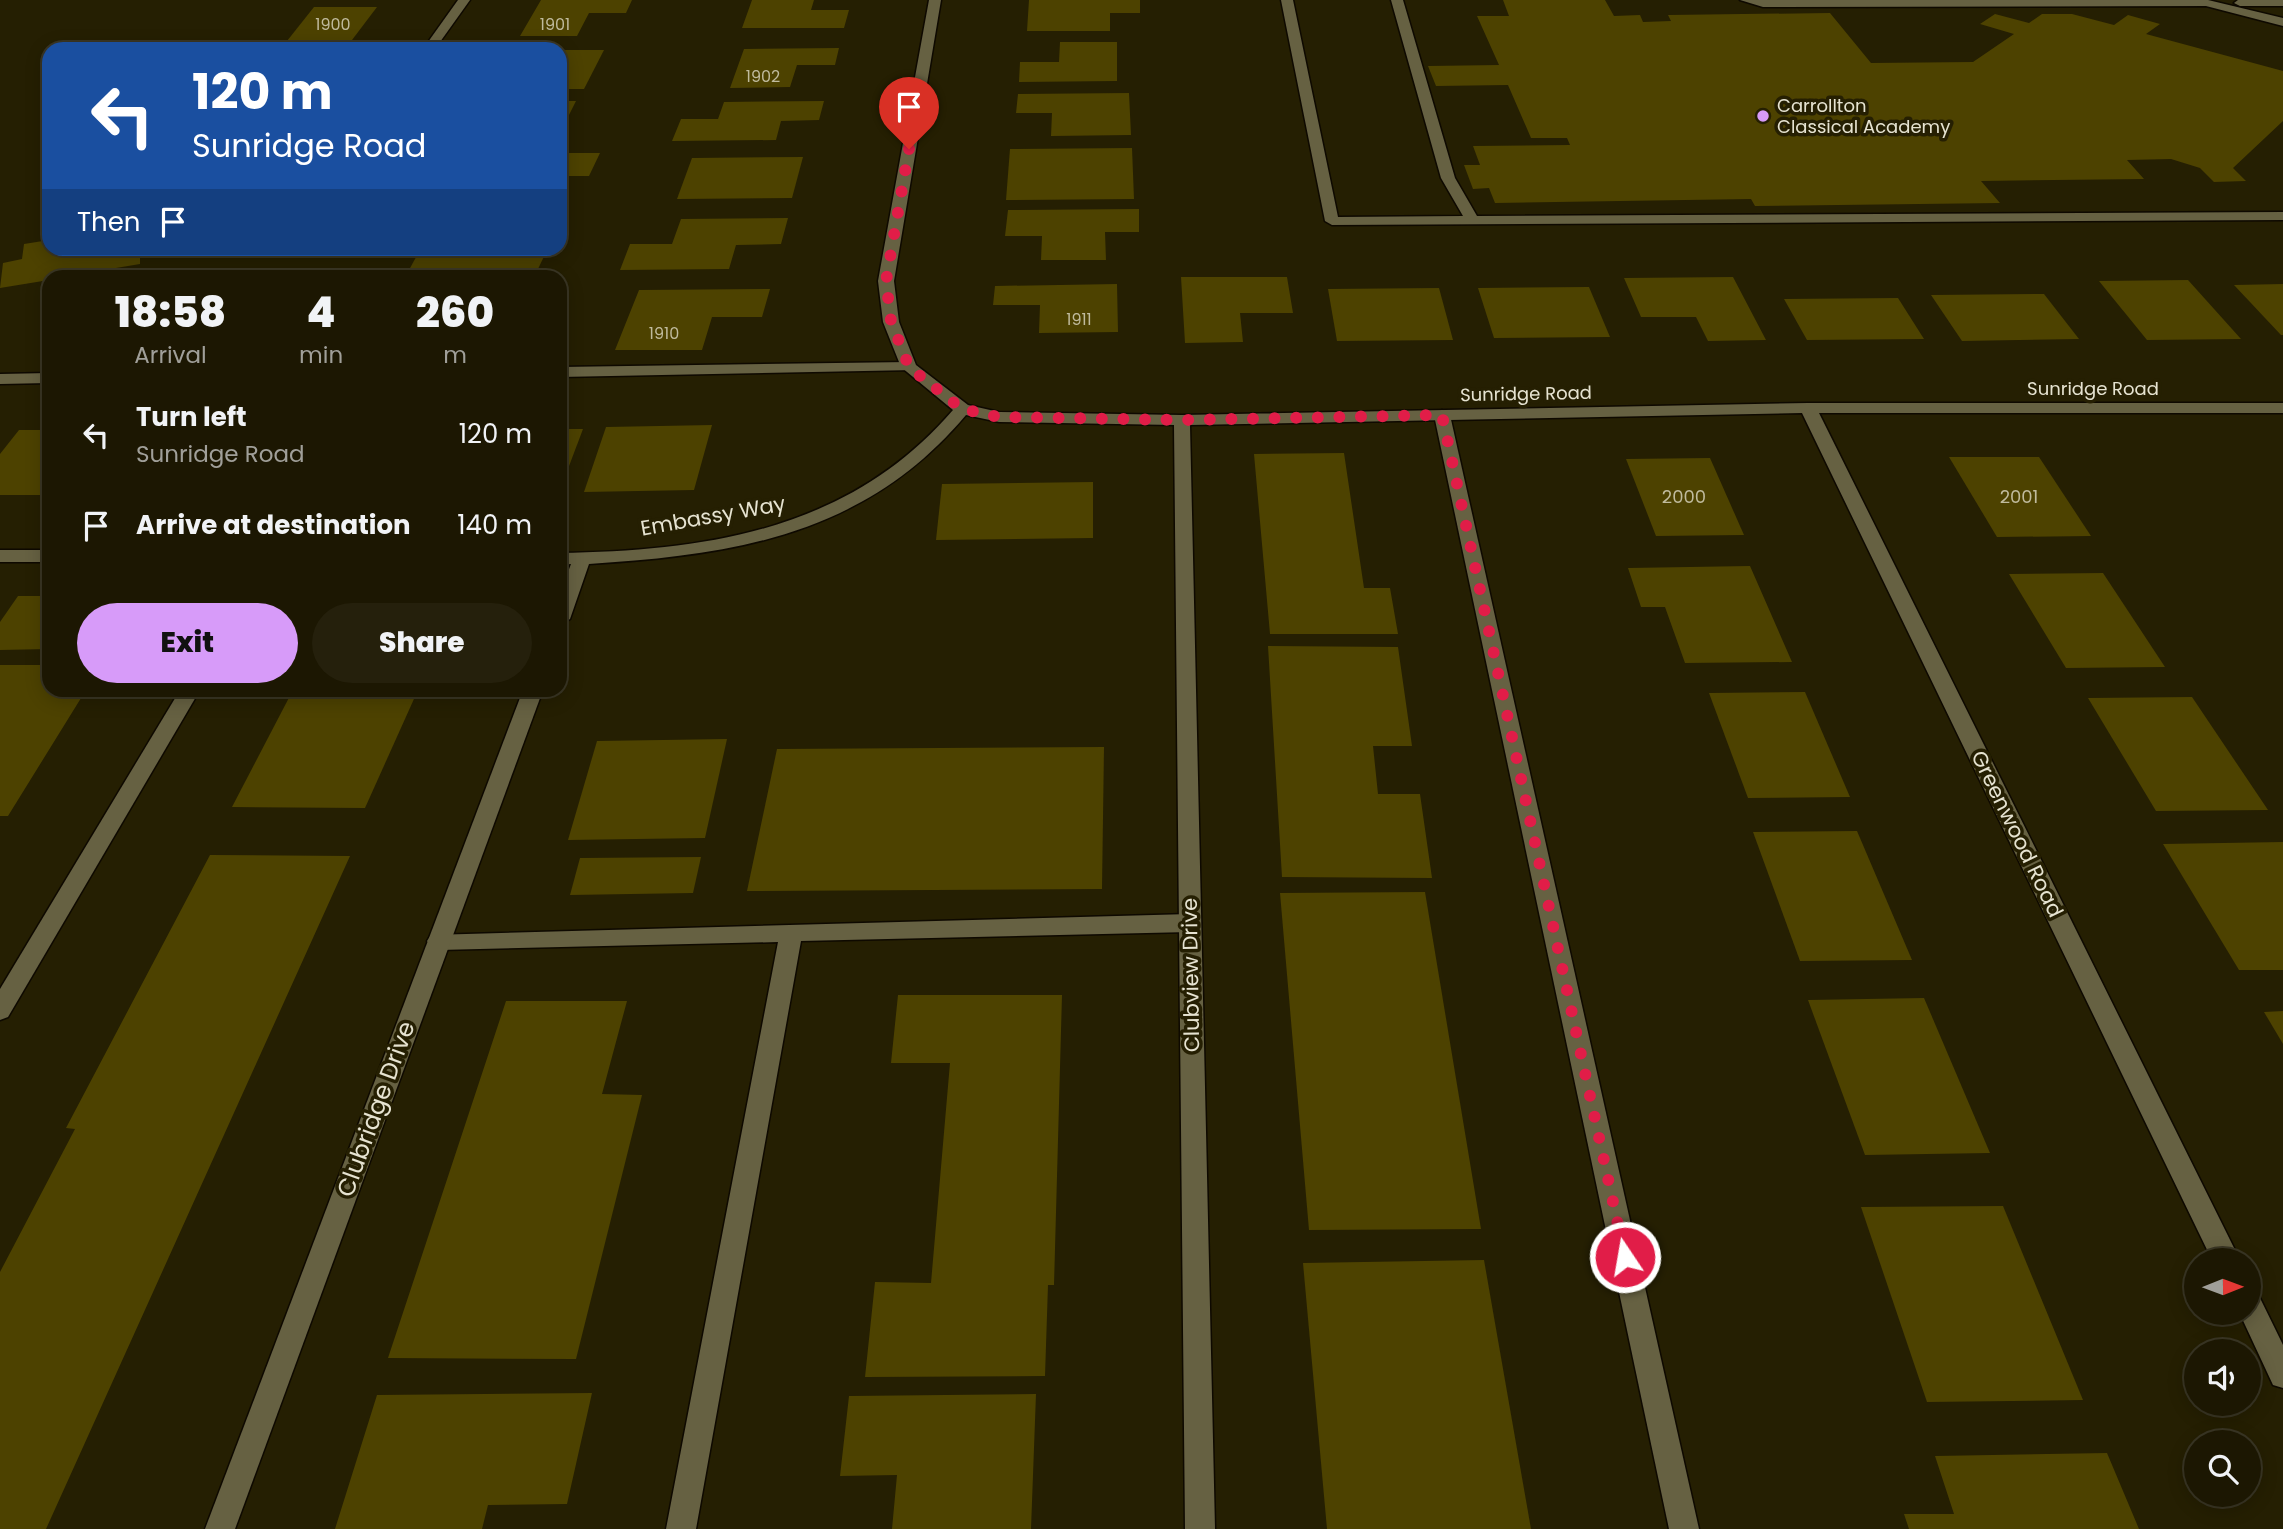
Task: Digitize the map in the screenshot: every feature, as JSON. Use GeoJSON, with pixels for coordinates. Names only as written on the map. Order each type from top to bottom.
{"type":"FeatureCollection","features":[{"type":"Feature","properties":{"kind":"street"},"geometry":{"type":"LineString","coordinates":[[434,42],[464,0]]}},
{"type":"Feature","properties":{"kind":"street"},"geometry":{"type":"LineString","coordinates":[[567,372],[909,367],[891,321],[886,281],[935,0]]}},
{"type":"Feature","properties":{"kind":"street"},"geometry":{"type":"LineString","coordinates":[[1287,0],[1332,221],[2283,216]]}},
{"type":"Feature","properties":{"kind":"street"},"geometry":{"type":"LineString","coordinates":[[1397,0],[1448,178],[1472,220]]}},
{"type":"Feature","properties":{"kind":"street"},"geometry":{"type":"LineString","coordinates":[[1746,0],[1763,4],[2203,1],[2283,3]]}},
{"type":"Feature","properties":{"kind":"street"},"geometry":{"type":"LineString","coordinates":[[2203,1],[2283,22]]}},
{"type":"Feature","properties":{"kind":"street","name":"Sunridge Road"},"geometry":{"type":"LineString","coordinates":[[909,367],[962,409],[999,417],[1182,420],[1808,408],[2283,408]]}},
{"type":"Feature","properties":{"kind":"street"},"geometry":{"type":"LineString","coordinates":[[0,379],[42,378]]}},
{"type":"Feature","properties":{"kind":"street","name":"Greenwood Road"},"geometry":{"type":"LineString","coordinates":[[1808,408],[2221,1248]]}},
{"type":"Feature","properties":{"kind":"street","name":"Embassy Way"},"geometry":{"type":"LineString","coordinates":[[567,559],[701,546],[765,533],[824,516],[887,479],[944,432],[962,409]]}},
{"type":"Feature","properties":{"kind":"street"},"geometry":{"type":"LineString","coordinates":[[1442,415],[1684,1529]]}},
{"type":"Feature","properties":{"kind":"street","name":"Clubview Drive"},"geometry":{"type":"LineString","coordinates":[[1182,420],[1200,1529]]}},
{"type":"Feature","properties":{"kind":"street"},"geometry":{"type":"LineString","coordinates":[[0,556],[42,556]]}},
{"type":"Feature","properties":{"kind":"street"},"geometry":{"type":"LineString","coordinates":[[567,600],[582,559]]}},
{"type":"Feature","properties":{"kind":"street"},"geometry":{"type":"LineString","coordinates":[[0,1010],[186,697]]}},
{"type":"Feature","properties":{"kind":"street","name":"Clubridge Drive"},"geometry":{"type":"LineString","coordinates":[[220,1529],[530,697]]}},
{"type":"Feature","properties":{"kind":"street"},"geometry":{"type":"LineString","coordinates":[[439,941],[1190,923]]}},
{"type":"Feature","properties":{"kind":"street"},"geometry":{"type":"LineString","coordinates":[[681,1529],[791,933]]}},
{"type":"Feature","properties":{"kind":"street"},"geometry":{"type":"LineString","coordinates":[[2259,1325],[2283,1375]]}},
{"type":"Feature","properties":{"kind":"building"},"geometry":{"type":"Polygon","coordinates":[[[541,0],[632,0],[626,13],[589,13],[577,36],[520,36],[541,0]]]}},
{"type":"Feature","properties":{"kind":"building"},"geometry":{"type":"Polygon","coordinates":[[[752,0],[814,0],[811,10],[849,10],[844,28],[742,28],[752,0]]]}},
{"type":"Feature","properties":{"kind":"building"},"geometry":{"type":"Polygon","coordinates":[[[1029,0],[1140,0],[1140,13],[1110,13],[1110,31],[1027,31],[1029,0]]]}},
{"type":"Feature","properties":{"kind":"building","name":"Carrollton Classical Academy"},"geometry":{"type":"Polygon","coordinates":[[[1503,0],[1605,0],[1614,16],[1640,15],[1643,22],[1671,21],[1668,15],[1830,13],[1871,63],[1973,62],[2014,34],[1980,24],[1995,14],[2029,23],[2042,14],[2072,14],[2114,25],[2128,15],[2160,24],[2146,34],[2283,71],[2283,121],[2233,168],[2246,181],[2214,182],[2200,168],[2171,159],[2127,160],[2144,179],[1981,181],[2000,203],[1755,206],[1751,199],[1495,203],[1489,188],[1473,189],[1464,165],[1480,165],[1473,146],[1570,145],[1567,138],[1531,138],[1508,85],[1436,86],[1428,66],[1499,65],[1477,16],[1509,16],[1503,0]]]}},
{"type":"Feature","properties":{"kind":"building"},"geometry":{"type":"Polygon","coordinates":[[[314,7],[377,7],[352,40],[287,41],[314,7]]]}},
{"type":"Feature","properties":{"kind":"building"},"geometry":{"type":"Polygon","coordinates":[[[1060,42],[1117,42],[1117,81],[1019,82],[1020,62],[1059,62],[1060,42]]]}},
{"type":"Feature","properties":{"kind":"building"},"geometry":{"type":"Polygon","coordinates":[[[839,48],[835,65],[797,65],[790,87],[730,88],[744,49],[839,48]]]}},
{"type":"Feature","properties":{"kind":"building"},"geometry":{"type":"Polygon","coordinates":[[[567,50],[604,50],[584,89],[567,89],[567,50]]]}},
{"type":"Feature","properties":{"kind":"building"},"geometry":{"type":"Polygon","coordinates":[[[1129,93],[1131,135],[1051,136],[1052,113],[1016,113],[1018,94],[1129,93]]]}},
{"type":"Feature","properties":{"kind":"building"},"geometry":{"type":"Polygon","coordinates":[[[567,101],[576,101],[567,119],[567,101]]]}},
{"type":"Feature","properties":{"kind":"building"},"geometry":{"type":"Polygon","coordinates":[[[824,101],[819,120],[781,121],[776,140],[672,141],[681,119],[718,119],[724,102],[824,101]]]}},
{"type":"Feature","properties":{"kind":"building"},"geometry":{"type":"Polygon","coordinates":[[[1132,148],[1134,199],[1006,200],[1010,149],[1132,148]]]}},
{"type":"Feature","properties":{"kind":"building"},"geometry":{"type":"Polygon","coordinates":[[[567,153],[600,153],[589,176],[567,176],[567,153]]]}},
{"type":"Feature","properties":{"kind":"building"},"geometry":{"type":"Polygon","coordinates":[[[803,157],[792,198],[677,199],[692,158],[803,157]]]}},
{"type":"Feature","properties":{"kind":"building"},"geometry":{"type":"Polygon","coordinates":[[[1139,209],[1139,232],[1105,232],[1106,260],[1041,260],[1042,236],[1005,236],[1008,210],[1139,209]]]}},
{"type":"Feature","properties":{"kind":"building"},"geometry":{"type":"Polygon","coordinates":[[[788,218],[781,244],[736,245],[729,269],[620,270],[630,244],[672,244],[681,219],[788,218]]]}},
{"type":"Feature","properties":{"kind":"building"},"geometry":{"type":"Polygon","coordinates":[[[42,241],[42,256],[140,256],[140,264],[104,270],[42,270],[42,281],[0,288],[3,263],[22,259],[24,244],[42,241]]]}},
{"type":"Feature","properties":{"kind":"building"},"geometry":{"type":"Polygon","coordinates":[[[417,256],[544,256],[538,269],[409,270],[417,256]]]}},
{"type":"Feature","properties":{"kind":"building"},"geometry":{"type":"Polygon","coordinates":[[[1181,277],[1287,277],[1293,313],[1240,313],[1243,342],[1185,343],[1181,277]]]}},
{"type":"Feature","properties":{"kind":"building"},"geometry":{"type":"Polygon","coordinates":[[[1733,277],[1766,340],[1708,341],[1696,317],[1641,317],[1624,278],[1733,277]]]}},
{"type":"Feature","properties":{"kind":"building"},"geometry":{"type":"Polygon","coordinates":[[[2188,280],[2241,339],[2147,340],[2099,281],[2188,280]]]}},
{"type":"Feature","properties":{"kind":"building"},"geometry":{"type":"Polygon","coordinates":[[[1117,284],[1118,332],[1039,333],[1040,305],[993,305],[995,286],[1117,284]]]}},
{"type":"Feature","properties":{"kind":"building"},"geometry":{"type":"Polygon","coordinates":[[[2283,284],[2283,335],[2281,335],[2234,285],[2283,284]]]}},
{"type":"Feature","properties":{"kind":"building"},"geometry":{"type":"Polygon","coordinates":[[[1589,287],[1610,337],[1494,338],[1478,288],[1589,287]]]}},
{"type":"Feature","properties":{"kind":"building"},"geometry":{"type":"Polygon","coordinates":[[[1439,288],[1453,340],[1337,341],[1328,289],[1439,288]]]}},
{"type":"Feature","properties":{"kind":"building"},"geometry":{"type":"Polygon","coordinates":[[[770,289],[762,317],[712,317],[702,350],[615,350],[639,290],[770,289]]]}},
{"type":"Feature","properties":{"kind":"building"},"geometry":{"type":"Polygon","coordinates":[[[2044,294],[2079,339],[1962,341],[1931,295],[2044,294]]]}},
{"type":"Feature","properties":{"kind":"building"},"geometry":{"type":"Polygon","coordinates":[[[1898,298],[1924,339],[1807,340],[1784,299],[1898,298]]]}},
{"type":"Feature","properties":{"kind":"building"},"geometry":{"type":"Polygon","coordinates":[[[712,425],[694,490],[584,492],[606,427],[712,425]]]}},
{"type":"Feature","properties":{"kind":"building"},"geometry":{"type":"Polygon","coordinates":[[[567,429],[583,429],[567,471],[567,429]]]}},
{"type":"Feature","properties":{"kind":"building"},"geometry":{"type":"Polygon","coordinates":[[[19,430],[42,430],[42,495],[0,495],[0,454],[19,430]]]}},
{"type":"Feature","properties":{"kind":"building"},"geometry":{"type":"Polygon","coordinates":[[[1344,453],[1364,588],[1390,588],[1398,634],[1270,634],[1254,454],[1344,453]]]}},
{"type":"Feature","properties":{"kind":"building"},"geometry":{"type":"Polygon","coordinates":[[[1949,457],[2039,457],[2091,536],[1997,537],[1949,457]]]}},
{"type":"Feature","properties":{"kind":"building"},"geometry":{"type":"Polygon","coordinates":[[[1710,458],[1744,535],[1656,536],[1626,459],[1710,458]]]}},
{"type":"Feature","properties":{"kind":"building"},"geometry":{"type":"Polygon","coordinates":[[[1093,482],[1093,538],[936,540],[942,484],[1093,482]]]}},
{"type":"Feature","properties":{"kind":"building"},"geometry":{"type":"Polygon","coordinates":[[[1750,566],[1792,662],[1685,663],[1665,607],[1641,607],[1628,568],[1750,566]]]}},
{"type":"Feature","properties":{"kind":"building"},"geometry":{"type":"Polygon","coordinates":[[[2103,573],[2165,667],[2066,668],[2009,574],[2103,573]]]}},
{"type":"Feature","properties":{"kind":"building"},"geometry":{"type":"Polygon","coordinates":[[[18,596],[42,596],[42,649],[0,650],[0,622],[18,596]]]}},
{"type":"Feature","properties":{"kind":"building"},"geometry":{"type":"Polygon","coordinates":[[[1268,646],[1398,647],[1412,746],[1373,746],[1378,794],[1420,794],[1432,878],[1282,877],[1268,646]]]}},
{"type":"Feature","properties":{"kind":"building"},"geometry":{"type":"Polygon","coordinates":[[[0,665],[42,665],[42,697],[82,697],[8,816],[0,816],[0,665]]]}},
{"type":"Feature","properties":{"kind":"building"},"geometry":{"type":"Polygon","coordinates":[[[1805,692],[1850,797],[1748,798],[1709,693],[1805,692]]]}},
{"type":"Feature","properties":{"kind":"building"},"geometry":{"type":"Polygon","coordinates":[[[289,697],[415,697],[365,808],[232,807],[289,697]]]}},
{"type":"Feature","properties":{"kind":"building"},"geometry":{"type":"Polygon","coordinates":[[[2192,697],[2268,810],[2156,811],[2088,698],[2192,697]]]}},
{"type":"Feature","properties":{"kind":"building"},"geometry":{"type":"Polygon","coordinates":[[[727,739],[705,838],[568,840],[597,741],[727,739]]]}},
{"type":"Feature","properties":{"kind":"building"},"geometry":{"type":"Polygon","coordinates":[[[1104,747],[1102,889],[747,891],[777,749],[1104,747]]]}},
{"type":"Feature","properties":{"kind":"building"},"geometry":{"type":"Polygon","coordinates":[[[1857,831],[1912,960],[1800,961],[1753,832],[1857,831]]]}},
{"type":"Feature","properties":{"kind":"building"},"geometry":{"type":"Polygon","coordinates":[[[2283,842],[2283,970],[2239,970],[2163,844],[2283,842]]]}},
{"type":"Feature","properties":{"kind":"building"},"geometry":{"type":"Polygon","coordinates":[[[210,855],[350,856],[46,1529],[0,1529],[0,1272],[75,1129],[66,1128],[210,855]]]}},
{"type":"Feature","properties":{"kind":"building"},"geometry":{"type":"Polygon","coordinates":[[[701,857],[693,893],[570,895],[580,858],[701,857]]]}},
{"type":"Feature","properties":{"kind":"building"},"geometry":{"type":"Polygon","coordinates":[[[1425,892],[1481,1229],[1309,1230],[1280,893],[1425,892]]]}},
{"type":"Feature","properties":{"kind":"building"},"geometry":{"type":"Polygon","coordinates":[[[898,995],[1062,995],[1054,1285],[1048,1285],[1045,1376],[865,1377],[875,1282],[931,1283],[950,1063],[891,1063],[898,995]]]}},
{"type":"Feature","properties":{"kind":"building"},"geometry":{"type":"Polygon","coordinates":[[[1924,998],[1990,1153],[1865,1155],[1808,1000],[1924,998]]]}},
{"type":"Feature","properties":{"kind":"building"},"geometry":{"type":"Polygon","coordinates":[[[506,1001],[627,1001],[602,1094],[642,1095],[576,1359],[388,1358],[506,1001]]]}},
{"type":"Feature","properties":{"kind":"building"},"geometry":{"type":"Polygon","coordinates":[[[2283,1011],[2283,1044],[2264,1012],[2283,1011]]]}},
{"type":"Feature","properties":{"kind":"building"},"geometry":{"type":"Polygon","coordinates":[[[2003,1206],[2083,1400],[1927,1402],[1861,1207],[2003,1206]]]}},
{"type":"Feature","properties":{"kind":"building"},"geometry":{"type":"Polygon","coordinates":[[[1484,1260],[1531,1529],[1327,1529],[1303,1263],[1484,1260]]]}},
{"type":"Feature","properties":{"kind":"building"},"geometry":{"type":"Polygon","coordinates":[[[592,1393],[567,1504],[488,1505],[482,1529],[335,1529],[377,1395],[592,1393]]]}},
{"type":"Feature","properties":{"kind":"building"},"geometry":{"type":"Polygon","coordinates":[[[1036,1394],[1031,1529],[892,1529],[897,1475],[840,1476],[849,1396],[1036,1394]]]}},
{"type":"Feature","properties":{"kind":"building"},"geometry":{"type":"Polygon","coordinates":[[[2107,1453],[2139,1529],[1909,1529],[1904,1514],[1954,1514],[1935,1456],[2107,1453]]]}},
{"type":"Feature","properties":{"kind":"place","name":"Carrollton Classical Academy"},"geometry":{"type":"Point","coordinates":[1763,116]}},
{"type":"Feature","properties":{"kind":"route"},"geometry":{"type":"LineString","coordinates":[[909,149],[886,281],[891,321],[909,367],[962,409],[999,417],[1182,420],[1442,415],[1625,1257]]}}]}
